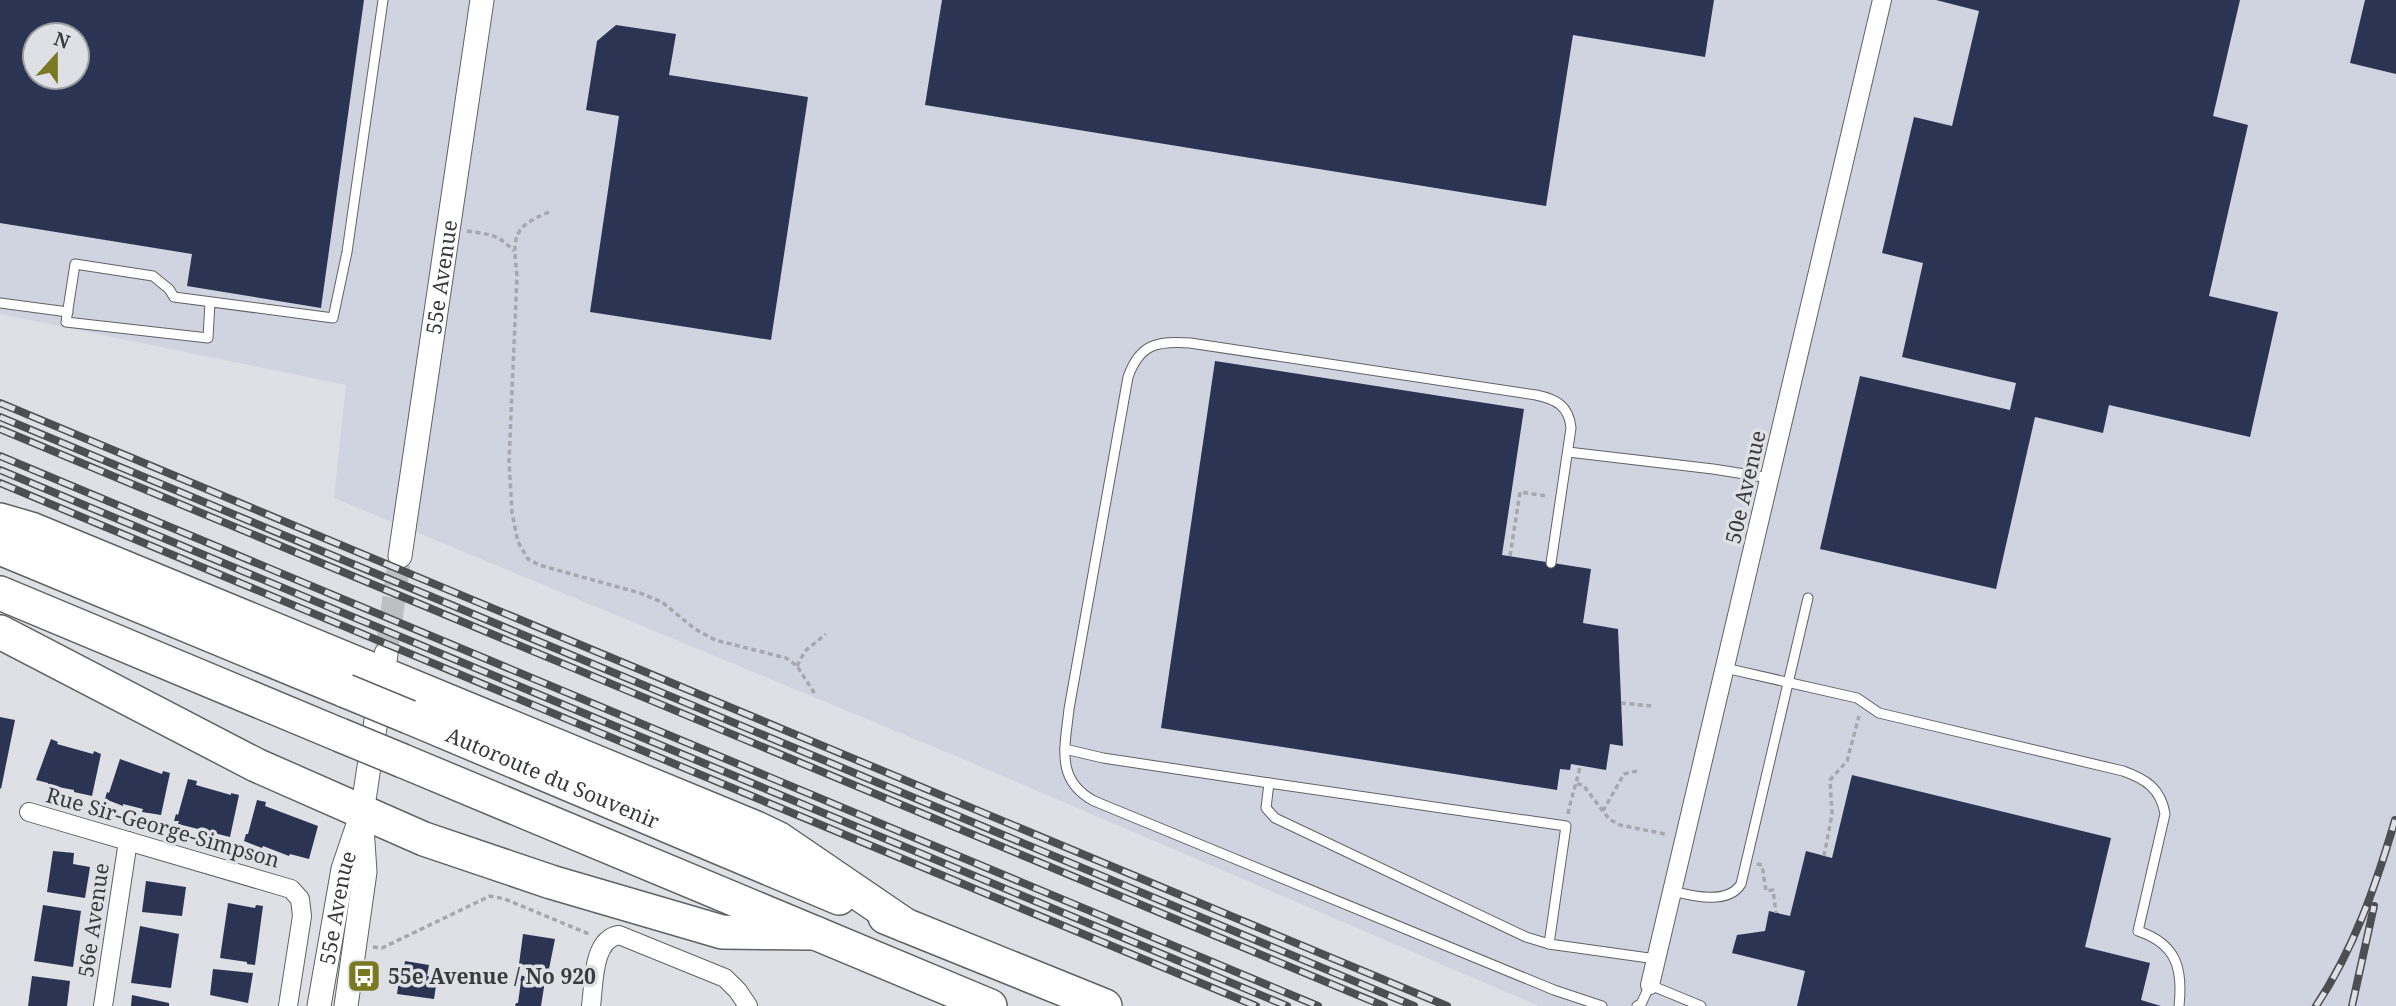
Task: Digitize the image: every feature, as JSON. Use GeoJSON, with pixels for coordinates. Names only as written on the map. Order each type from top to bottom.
{"type":"FeatureCollection","features":[{"type":"Feature","properties":{"kind":"highway"},"geometry":{"type":"LineString","coordinates":[[0,520],[31,529],[384,665],[779,839],[905,925]]}},
{"type":"Feature","properties":{"kind":"highway","name":"Autoroute du Souvenir"},"geometry":{"type":"LineString","coordinates":[[0,548],[1105,1006]]}},
{"type":"Feature","properties":{"kind":"highway","name":"Autoroute du Souvenir"},"geometry":{"type":"LineString","coordinates":[[0,593],[990,1006]]}},
{"type":"Feature","properties":{"kind":"highway"},"geometry":{"type":"LineString","coordinates":[[0,632],[244,760],[424,839],[490,863],[722,932],[815,933]]}},
{"type":"Feature","properties":{"kind":"street","name":"55e Avenue"},"geometry":{"type":"LineString","coordinates":[[400,556],[482,0]]}},
{"type":"Feature","properties":{"kind":"street","name":"50e Avenue"},"geometry":{"type":"LineString","coordinates":[[1648,990],[1882,0]]}},
{"type":"Feature","properties":{"kind":"street","name":"55e Avenue"},"geometry":{"type":"LineString","coordinates":[[319,1006],[343,869],[362,813],[384,665]]}},
{"type":"Feature","properties":{"kind":"street","name":"Rue Sir-George-Simpson"},"geometry":{"type":"LineString","coordinates":[[29,812],[284,886]]}},
{"type":"Feature","properties":{"kind":"street","name":"55e Avenue"},"geometry":{"type":"LineString","coordinates":[[346,1006],[365,872],[362,813]]}},
{"type":"Feature","properties":{"kind":"street","name":"56e Avenue"},"geometry":{"type":"LineString","coordinates":[[103,1006],[128,841]]}},
{"type":"Feature","properties":{"kind":"street","name":"55e Avenue"},"geometry":{"type":"LineString","coordinates":[[284,886],[296,894],[302,907],[288,1006]]}},
{"type":"Feature","properties":{"kind":"street"},"geometry":{"type":"LineString","coordinates":[[591,1006],[598,958],[597,939],[614,936],[626,937],[717,975],[731,984],[748,1006]]}},
{"type":"Feature","properties":{"kind":"lane"},"geometry":{"type":"LineString","coordinates":[[210,302],[208,338],[66,322],[75,264],[153,276],[169,289],[174,297],[333,318],[347,252],[383,0]]}},
{"type":"Feature","properties":{"kind":"lane"},"geometry":{"type":"LineString","coordinates":[[0,303],[68,312]]}},
{"type":"Feature","properties":{"kind":"lane"},"geometry":{"type":"LineString","coordinates":[[1551,563],[1568,452],[1570,418],[1559,402],[1548,398],[1190,344],[1164,343],[1144,350],[1137,357],[1128,376],[1071,697],[1065,750],[1067,773],[1076,789],[1094,801],[1554,990],[1602,1006]]}},
{"type":"Feature","properties":{"kind":"lane"},"geometry":{"type":"LineString","coordinates":[[1568,452],[1770,478]]}},
{"type":"Feature","properties":{"kind":"lane"},"geometry":{"type":"LineString","coordinates":[[1672,891],[1691,896],[1723,896],[1734,893],[1741,884],[1808,598]]}},
{"type":"Feature","properties":{"kind":"lane"},"geometry":{"type":"LineString","coordinates":[[1726,668],[1857,698],[1879,713],[2123,771],[2149,782],[2163,803],[2165,814],[2138,931],[2150,935],[2167,947],[2175,958],[2181,976],[2179,1006]]}},
{"type":"Feature","properties":{"kind":"lane"},"geometry":{"type":"LineString","coordinates":[[1065,750],[1103,758],[1566,826],[1549,944]]}},
{"type":"Feature","properties":{"kind":"lane"},"geometry":{"type":"LineString","coordinates":[[1269,783],[1266,808],[1275,818],[1526,937],[1549,944],[1656,959]]}},
{"type":"Feature","properties":{"kind":"lane"},"geometry":{"type":"LineString","coordinates":[[1648,990],[1654,1006]]}},
{"type":"Feature","properties":{"kind":"lane"},"geometry":{"type":"LineString","coordinates":[[1637,1006],[1648,990]]}},
{"type":"Feature","properties":{"kind":"lane"},"geometry":{"type":"LineString","coordinates":[[1648,990],[1702,1006]]}},
{"type":"Feature","properties":{"kind":"path"},"geometry":{"type":"LineString","coordinates":[[549,212],[526,222],[517,235],[514,251],[517,276],[510,474],[512,513],[518,542],[528,559],[662,602],[695,629],[715,640],[771,652],[786,658],[797,666],[815,694]]}},
{"type":"Feature","properties":{"kind":"path"},"geometry":{"type":"LineString","coordinates":[[448,228],[492,234],[502,238],[514,251]]}},
{"type":"Feature","properties":{"kind":"path"},"geometry":{"type":"LineString","coordinates":[[1510,556],[1520,492],[1533,494]]}},
{"type":"Feature","properties":{"kind":"path"},"geometry":{"type":"LineString","coordinates":[[797,666],[805,651],[826,634]]}},
{"type":"Feature","properties":{"kind":"path"},"geometry":{"type":"LineString","coordinates":[[1824,856],[1832,814],[1830,779],[1847,761],[1863,702]]}},
{"type":"Feature","properties":{"kind":"path"},"geometry":{"type":"LineString","coordinates":[[1621,703],[1651,706]]}},
{"type":"Feature","properties":{"kind":"path"},"geometry":{"type":"LineString","coordinates":[[1568,816],[1571,794],[1577,784],[1580,765]]}},
{"type":"Feature","properties":{"kind":"path"},"geometry":{"type":"LineString","coordinates":[[1603,811],[1624,774],[1637,771]]}},
{"type":"Feature","properties":{"kind":"path"},"geometry":{"type":"LineString","coordinates":[[1577,784],[1583,785],[1609,819],[1620,825],[1665,834]]}},
{"type":"Feature","properties":{"kind":"path"},"geometry":{"type":"LineString","coordinates":[[1762,865],[1766,891],[1773,890],[1776,913]]}},
{"type":"Feature","properties":{"kind":"path"},"geometry":{"type":"LineString","coordinates":[[382,948],[490,896],[498,896],[597,939]]}},
{"type":"Feature","properties":{"kind":"shaded area"},"geometry":{"type":"Polygon","coordinates":[[[0,0],[2396,0],[2396,1006],[1539,1006],[963,759],[334,498],[346,385],[0,314],[0,0]]]}},
{"type":"Feature","properties":{"kind":"building"},"geometry":{"type":"Polygon","coordinates":[[[0,0],[364,0],[321,308],[187,286],[192,254],[0,223],[0,0]]]}},
{"type":"Feature","properties":{"kind":"building"},"geometry":{"type":"Polygon","coordinates":[[[942,0],[1714,0],[1705,57],[1573,35],[1546,206],[925,105],[942,0]]]}},
{"type":"Feature","properties":{"kind":"building"},"geometry":{"type":"Polygon","coordinates":[[[1936,0],[2240,0],[2213,116],[2248,125],[2209,296],[2278,312],[2250,437],[2109,405],[2103,433],[2035,417],[1996,589],[1820,549],[1860,376],[2010,410],[2016,383],[1902,357],[1923,263],[1882,253],[1914,117],[1952,126],[1979,11],[1936,0]]]}},
{"type":"Feature","properties":{"kind":"building"},"geometry":{"type":"Polygon","coordinates":[[[2365,0],[2396,0],[2396,74],[2350,63],[2365,0]]]}},
{"type":"Feature","properties":{"kind":"building"},"geometry":{"type":"Polygon","coordinates":[[[616,25],[676,34],[669,75],[808,97],[771,340],[590,312],[619,116],[586,110],[597,41],[616,25]]]}},
{"type":"Feature","properties":{"kind":"building"},"geometry":{"type":"Polygon","coordinates":[[[1215,361],[1524,409],[1502,555],[1591,569],[1583,623],[1618,629],[1623,746],[1610,744],[1606,770],[1571,764],[1570,770],[1560,769],[1557,790],[1161,728],[1215,361]]]}},
{"type":"Feature","properties":{"kind":"building"},"geometry":{"type":"Polygon","coordinates":[[[0,717],[15,720],[1,789],[0,788],[0,717]]]}},
{"type":"Feature","properties":{"kind":"building"},"geometry":{"type":"Polygon","coordinates":[[[51,739],[58,742],[57,744],[101,754],[92,796],[36,780],[51,739]]]}},
{"type":"Feature","properties":{"kind":"building"},"geometry":{"type":"Polygon","coordinates":[[[120,759],[162,774],[163,771],[170,773],[161,815],[142,812],[143,809],[123,806],[105,799],[120,759]]]}},
{"type":"Feature","properties":{"kind":"building"},"geometry":{"type":"Polygon","coordinates":[[[1852,775],[2111,838],[2085,947],[2150,963],[2141,1000],[2161,1006],[1797,1006],[1805,971],[1732,953],[1737,935],[1765,931],[1769,911],[1790,916],[1806,851],[1832,858],[1852,775]]]}},
{"type":"Feature","properties":{"kind":"building"},"geometry":{"type":"Polygon","coordinates":[[[188,779],[197,781],[196,785],[239,795],[230,837],[174,821],[188,779]]]}},
{"type":"Feature","properties":{"kind":"building"},"geometry":{"type":"Polygon","coordinates":[[[257,800],[266,802],[265,806],[318,826],[309,859],[290,854],[289,856],[244,841],[257,800]]]}},
{"type":"Feature","properties":{"kind":"building"},"geometry":{"type":"Polygon","coordinates":[[[53,851],[74,853],[73,864],[90,867],[85,898],[47,892],[53,851]]]}},
{"type":"Feature","properties":{"kind":"building"},"geometry":{"type":"Polygon","coordinates":[[[146,881],[186,887],[182,916],[142,912],[146,881]]]}},
{"type":"Feature","properties":{"kind":"building"},"geometry":{"type":"Polygon","coordinates":[[[228,903],[255,908],[256,905],[263,906],[255,965],[220,958],[228,903]]]}},
{"type":"Feature","properties":{"kind":"building"},"geometry":{"type":"Polygon","coordinates":[[[43,905],[81,911],[73,967],[34,961],[43,905]]]}},
{"type":"Feature","properties":{"kind":"building"},"geometry":{"type":"Polygon","coordinates":[[[140,926],[179,934],[171,988],[131,983],[140,926]]]}},
{"type":"Feature","properties":{"kind":"building"},"geometry":{"type":"Polygon","coordinates":[[[523,934],[555,939],[549,969],[519,964],[523,934]]]}},
{"type":"Feature","properties":{"kind":"building"},"geometry":{"type":"Polygon","coordinates":[[[405,961],[429,965],[427,976],[437,979],[434,999],[397,994],[400,972],[403,973],[405,961]]]}},
{"type":"Feature","properties":{"kind":"building"},"geometry":{"type":"Polygon","coordinates":[[[213,969],[253,973],[248,1003],[210,995],[213,969]]]}},
{"type":"Feature","properties":{"kind":"building"},"geometry":{"type":"Polygon","coordinates":[[[519,975],[545,981],[541,1006],[515,1006],[518,1003],[521,981],[518,980],[519,975]]]}},
{"type":"Feature","properties":{"kind":"building"},"geometry":{"type":"Polygon","coordinates":[[[32,976],[70,981],[67,1006],[28,1006],[32,976]]]}},
{"type":"Feature","properties":{"kind":"building"},"geometry":{"type":"Polygon","coordinates":[[[132,995],[169,1003],[169,1006],[131,1006],[132,995]]]}},
{"type":"Feature","properties":{"kind":"tunnel"},"geometry":{"type":"LineString","coordinates":[[386,654],[400,556]]}},
{"type":"Feature","properties":{"kind":"railway"},"geometry":{"type":"LineString","coordinates":[[0,403],[1447,1006]]}},
{"type":"Feature","properties":{"kind":"railway"},"geometry":{"type":"LineString","coordinates":[[0,417],[1414,1006]]}},
{"type":"Feature","properties":{"kind":"railway"},"geometry":{"type":"LineString","coordinates":[[0,429],[1384,1006]]}},
{"type":"Feature","properties":{"kind":"railway"},"geometry":{"type":"LineString","coordinates":[[0,456],[1318,1006]]}},
{"type":"Feature","properties":{"kind":"railway"},"geometry":{"type":"LineString","coordinates":[[0,470],[1287,1006]]}},
{"type":"Feature","properties":{"kind":"railway"},"geometry":{"type":"LineString","coordinates":[[0,483],[1256,1006]]}},
{"type":"Feature","properties":{"kind":"railway"},"geometry":{"type":"LineString","coordinates":[[2316,1006],[2342,962],[2363,916],[2395,820]]}},
{"type":"Feature","properties":{"kind":"railway"},"geometry":{"type":"LineString","coordinates":[[2352,1006],[2374,906]]}},
{"type":"Feature","properties":{"kind":"place","name":"55e Avenue / No 920"},"geometry":{"type":"Point","coordinates":[364,976]}}]}
